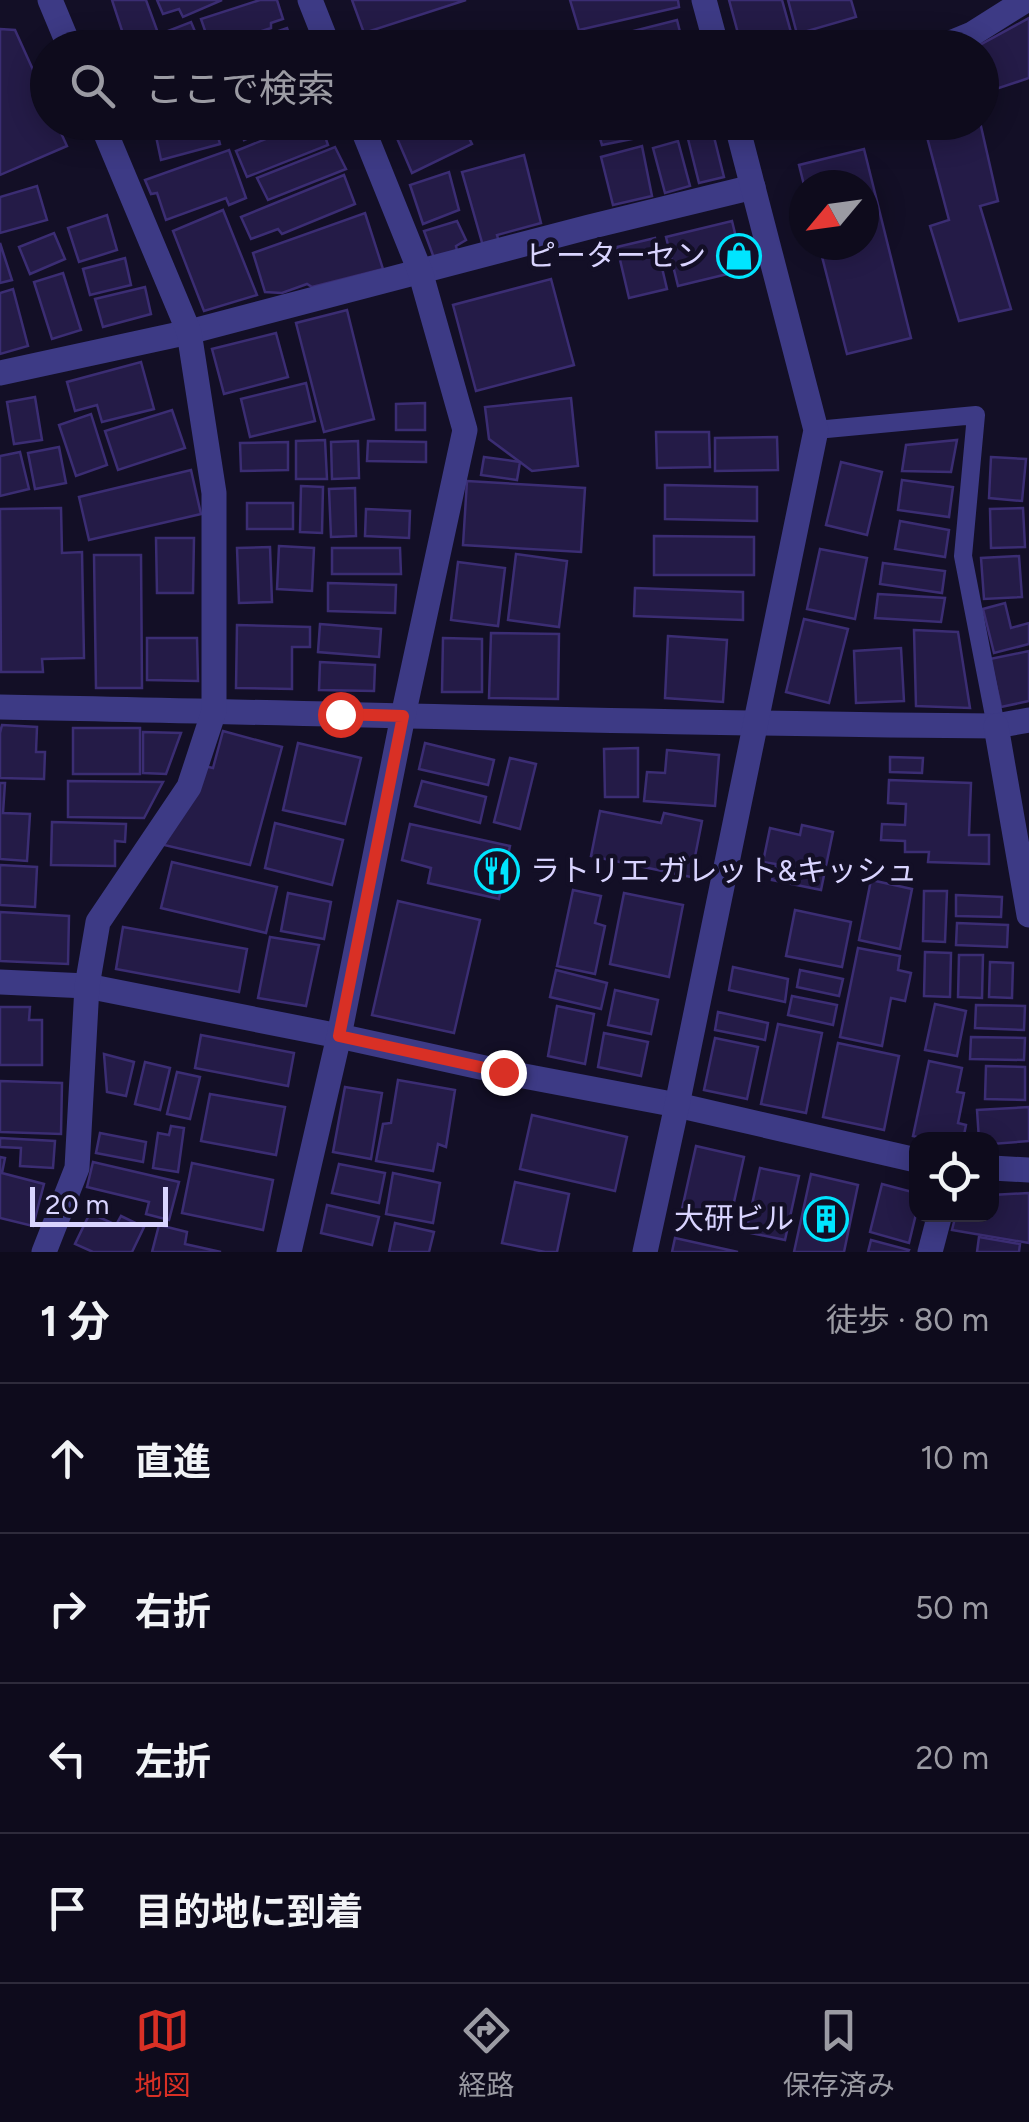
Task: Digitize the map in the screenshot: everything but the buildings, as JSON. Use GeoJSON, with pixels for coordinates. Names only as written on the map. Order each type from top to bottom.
{"type":"FeatureCollection","features":[{"type":"Feature","properties":{"kind":"street"},"geometry":{"type":"LineString","coordinates":[[50,0],[62,30]]}},
{"type":"Feature","properties":{"kind":"street"},"geometry":{"type":"LineString","coordinates":[[310,0],[322,30]]}},
{"type":"Feature","properties":{"kind":"street"},"geometry":{"type":"LineString","coordinates":[[704,0],[712,30]]}},
{"type":"Feature","properties":{"kind":"street"},"geometry":{"type":"LineString","coordinates":[[978,30],[1026,0]]}},
{"type":"Feature","properties":{"kind":"street"},"geometry":{"type":"LineString","coordinates":[[44,1252],[77,1168],[88,986],[98,922],[189,787],[214,710],[214,493],[189,332],[109,140]]}},
{"type":"Feature","properties":{"kind":"street"},"geometry":{"type":"LineString","coordinates":[[289,1252],[339,1036],[465,430],[420,272],[367,140]]}},
{"type":"Feature","properties":{"kind":"street"},"geometry":{"type":"LineString","coordinates":[[645,1252],[816,430],[753,187],[745,140]]}},
{"type":"Feature","properties":{"kind":"street"},"geometry":{"type":"LineString","coordinates":[[0,374],[189,332],[753,187]]}},
{"type":"Feature","properties":{"kind":"street"},"geometry":{"type":"LineString","coordinates":[[0,706],[756,724],[996,726],[1029,720]]}},
{"type":"Feature","properties":{"kind":"street"},"geometry":{"type":"LineString","coordinates":[[996,726],[1029,915]]}},
{"type":"Feature","properties":{"kind":"street"},"geometry":{"type":"LineString","coordinates":[[0,982],[88,986],[677,1105],[909,1158]]}},
{"type":"Feature","properties":{"kind":"street"},"geometry":{"type":"LineString","coordinates":[[999,1168],[1029,1170]]}},
{"type":"Feature","properties":{"kind":"street"},"geometry":{"type":"LineString","coordinates":[[930,1252],[938,1222]]}},
{"type":"Feature","properties":{"kind":"lane"},"geometry":{"type":"LineString","coordinates":[[816,430],[976,414],[963,556],[996,726]]}},
{"type":"Feature","properties":{"kind":"place","name":"ピーターセン"},"geometry":{"type":"Point","coordinates":[739,256]}},
{"type":"Feature","properties":{"kind":"place","name":"ラトリエ ガレット&キッシュ"},"geometry":{"type":"Point","coordinates":[497,871]}},
{"type":"Feature","properties":{"kind":"place","name":"大研ビル"},"geometry":{"type":"Point","coordinates":[826,1219]}},
{"type":"Feature","properties":{"kind":"route"},"geometry":{"type":"LineString","coordinates":[[340,714],[403,716],[339,1036],[503,1072]]}}]}
